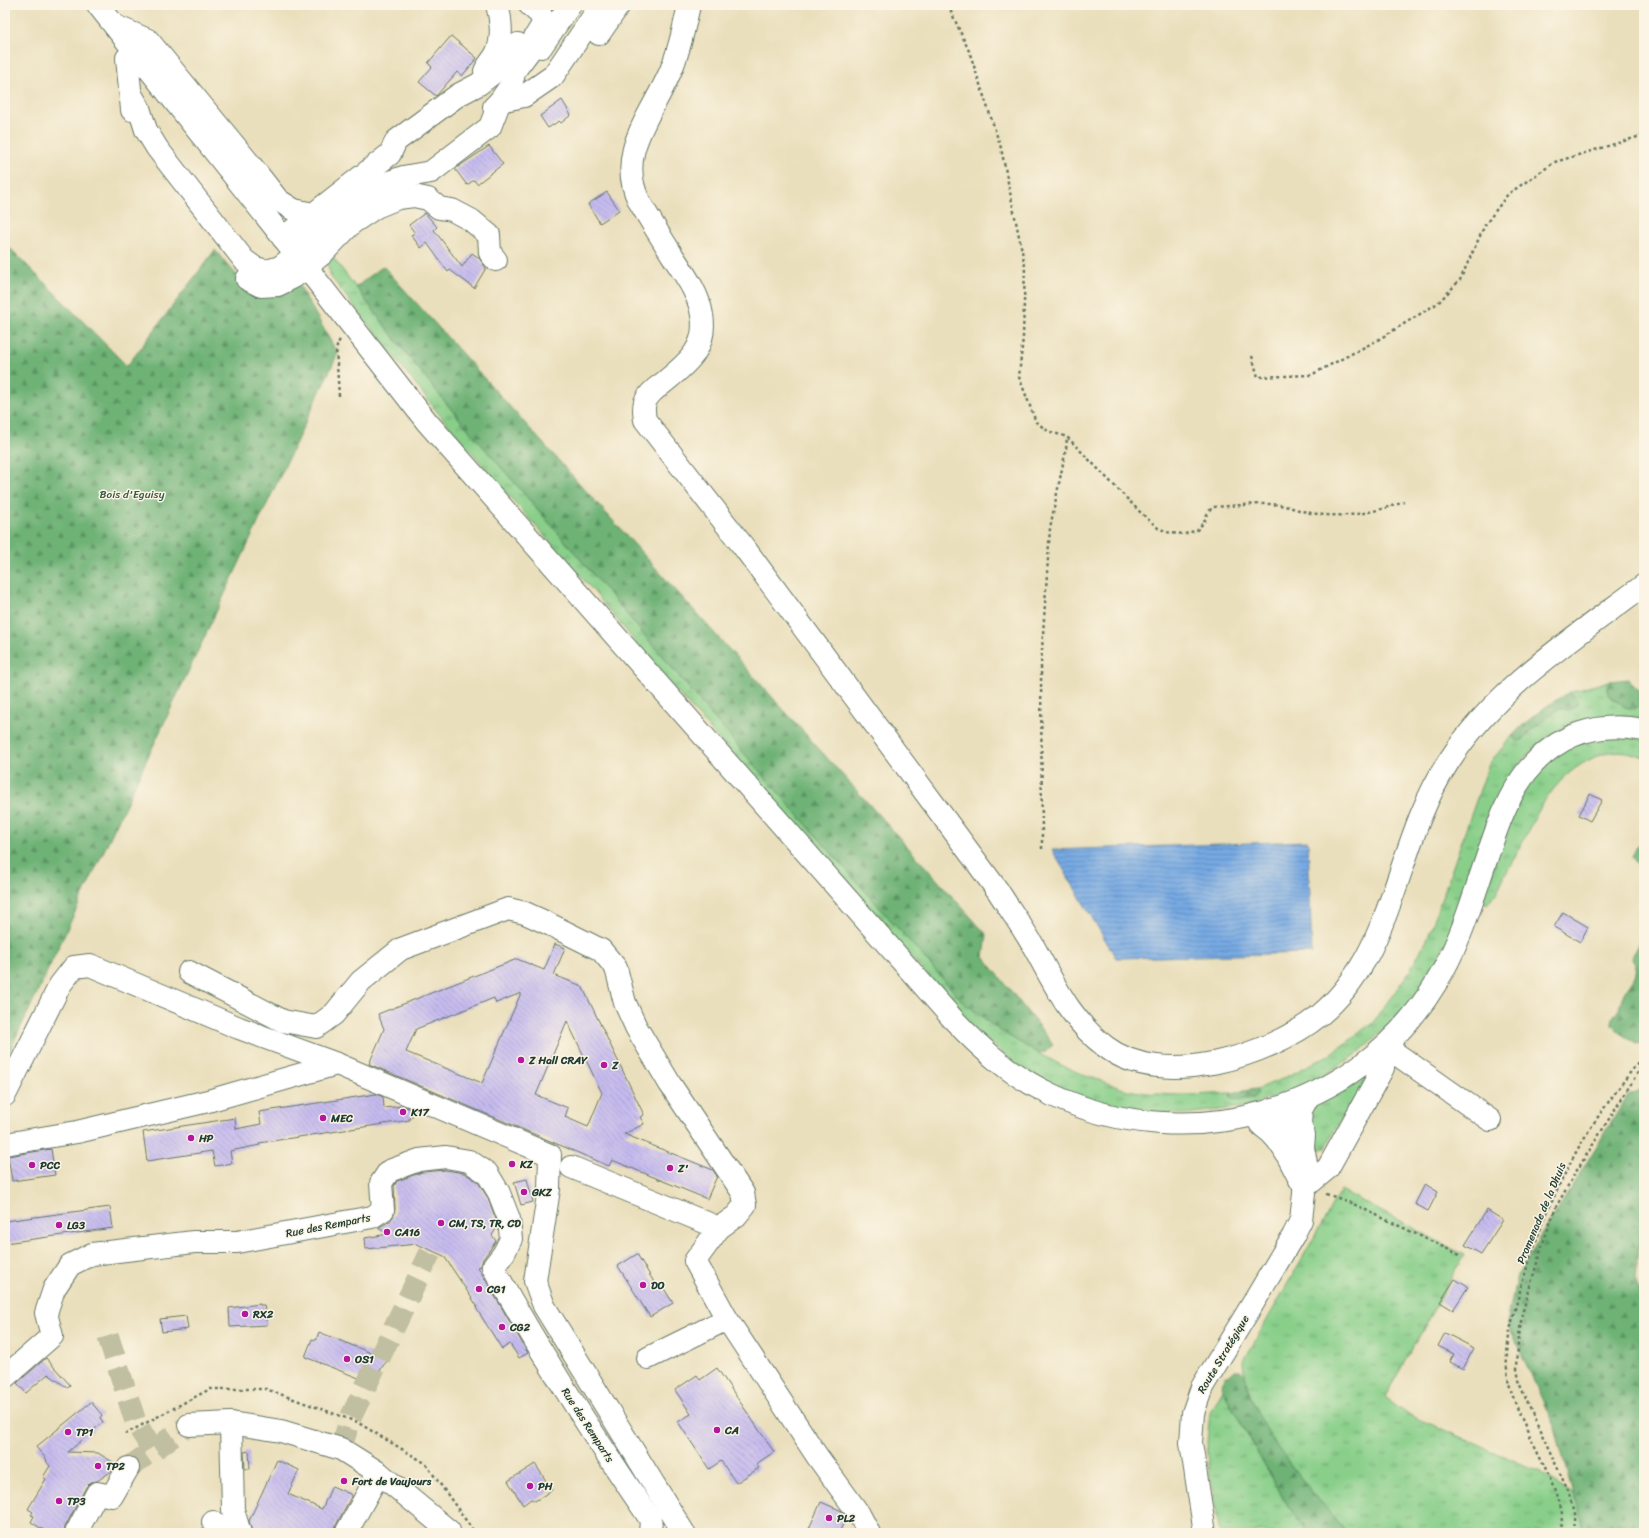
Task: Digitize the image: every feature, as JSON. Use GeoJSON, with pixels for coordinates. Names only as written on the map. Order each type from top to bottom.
{"type":"FeatureCollection","features":[{"type":"Feature","properties":{"kind":"main road"},"geometry":{"type":"LineString","coordinates":[[98,5],[432,428],[953,1019],[989,1055],[1014,1074],[1050,1094],[1084,1108],[1119,1117],[1148,1122],[1181,1125],[1221,1122],[1264,1112],[1308,1097],[1341,1078],[1385,1046],[1418,1011],[1436,983],[1449,961],[1470,907],[1498,823],[1509,798],[1527,771],[1541,756],[1553,747],[1576,734],[1600,727],[1612,726],[1644,730]]}},
{"type":"Feature","properties":{"kind":"main road"},"geometry":{"type":"LineString","coordinates":[[135,51],[127,58],[132,96],[132,110],[138,135],[144,149],[236,270],[249,280],[261,286],[278,285],[294,277],[295,253],[313,214],[390,154],[408,149],[467,104],[488,65],[497,52],[500,37],[499,12],[497,5]]}},
{"type":"Feature","properties":{"kind":"main road"},"geometry":{"type":"LineString","coordinates":[[519,92],[521,77],[570,5]]}},
{"type":"Feature","properties":{"kind":"main road"},"geometry":{"type":"LineString","coordinates":[[295,253],[306,246],[372,188],[403,177],[431,172],[490,127],[519,92],[546,72],[591,5]]}},
{"type":"Feature","properties":{"kind":"main road"},"geometry":{"type":"LineString","coordinates":[[519,92],[553,76],[601,5]]}},
{"type":"Feature","properties":{"kind":"main road"},"geometry":{"type":"LineString","coordinates":[[479,84],[519,92],[542,101],[567,81],[619,5]]}},
{"type":"Feature","properties":{"kind":"main road"},"geometry":{"type":"LineString","coordinates":[[689,5],[678,54],[638,136],[630,164],[634,190],[639,201],[697,298],[702,315],[702,331],[699,346],[690,361],[657,388],[646,401],[644,410],[645,420],[751,557],[998,891],[1034,946],[1065,1002],[1083,1027],[1107,1048],[1137,1062],[1170,1067],[1212,1063],[1245,1055],[1277,1042],[1300,1029],[1321,1014],[1344,991],[1368,955],[1399,878],[1418,820],[1433,788],[1449,760],[1468,734],[1489,710],[1514,686],[1551,655],[1644,585]]}},
{"type":"Feature","properties":{"kind":"main road"},"geometry":{"type":"LineString","coordinates":[[479,84],[501,67],[539,8]]}},
{"type":"Feature","properties":{"kind":"main road"},"geometry":{"type":"LineString","coordinates":[[519,92],[515,70],[533,46],[535,37],[543,24],[539,8]]}},
{"type":"Feature","properties":{"kind":"main road"},"geometry":{"type":"LineString","coordinates":[[114,26],[148,40],[249,162],[278,200],[294,210],[313,214]]}},
{"type":"Feature","properties":{"kind":"main road"},"geometry":{"type":"LineString","coordinates":[[358,179],[383,175],[403,177],[421,185],[439,197],[452,210],[471,220],[489,235],[490,253],[496,260]]}},
{"type":"Feature","properties":{"kind":"main road"},"geometry":{"type":"LineString","coordinates":[[295,253],[321,256],[352,223],[376,208],[398,198],[414,196],[428,199],[439,208],[452,210]]}},
{"type":"Feature","properties":{"kind":"main road"},"geometry":{"type":"LineString","coordinates":[[189,972],[283,1021],[316,1027],[334,1014],[361,981],[401,949],[508,909],[525,913],[601,950],[616,968],[625,1003],[636,1027],[670,1084],[743,1193],[745,1205],[736,1216],[719,1228],[695,1261],[727,1319],[817,1456],[859,1514],[859,1532]]}},
{"type":"Feature","properties":{"kind":"main road"},"geometry":{"type":"LineString","coordinates":[[5,1095],[60,985],[74,967],[90,965],[239,1028],[337,1064],[550,1155],[549,1189],[535,1281],[544,1306],[684,1533]]}},
{"type":"Feature","properties":{"kind":"main road"},"geometry":{"type":"LineString","coordinates":[[1264,1112],[1258,1123],[1273,1134],[1287,1153],[1295,1173],[1304,1188],[1328,1168],[1383,1068],[1385,1046]]}},
{"type":"Feature","properties":{"kind":"main road"},"geometry":{"type":"LineString","coordinates":[[1385,1046],[1490,1120]]}},
{"type":"Feature","properties":{"kind":"main road"},"geometry":{"type":"LineString","coordinates":[[5,1144],[85,1130],[208,1101],[337,1064]]}},
{"type":"Feature","properties":{"kind":"main road","name":"Route Stratégique"},"geometry":{"type":"LineString","coordinates":[[1205,1533],[1191,1443],[1191,1426],[1195,1404],[1202,1387],[1293,1236],[1301,1220],[1307,1167],[1302,1148],[1304,1135],[1300,1124],[1302,1110],[1308,1097]]}},
{"type":"Feature","properties":{"kind":"main road","name":"Route Stratégique"},"geometry":{"type":"LineString","coordinates":[[1264,1112],[1281,1117],[1293,1141],[1302,1148]]}},
{"type":"Feature","properties":{"kind":"main road","name":"Rue des Remparts"},"geometry":{"type":"LineString","coordinates":[[5,1377],[52,1336],[46,1313],[54,1289],[70,1265],[92,1254],[194,1242],[238,1242],[372,1218],[383,1210],[381,1183],[389,1171],[419,1160],[446,1157],[469,1161],[487,1173],[499,1193],[509,1219],[511,1239],[504,1253],[493,1267],[523,1322],[576,1407],[651,1520],[650,1533]]}},
{"type":"Feature","properties":{"kind":"main road"},"geometry":{"type":"LineString","coordinates":[[571,1167],[719,1228]]}},
{"type":"Feature","properties":{"kind":"main road"},"geometry":{"type":"LineString","coordinates":[[648,1358],[727,1319]]}},
{"type":"Feature","properties":{"kind":"main road"},"geometry":{"type":"LineString","coordinates":[[231,1423],[233,1510],[240,1533]]}},
{"type":"Feature","properties":{"kind":"main road"},"geometry":{"type":"LineString","coordinates":[[189,1425],[231,1423],[281,1431],[341,1449],[379,1473],[449,1531]]}},
{"type":"Feature","properties":{"kind":"main road"},"geometry":{"type":"LineString","coordinates":[[76,1533],[97,1493],[112,1496],[128,1468]]}},
{"type":"Feature","properties":{"kind":"main road"},"geometry":{"type":"LineString","coordinates":[[346,1533],[379,1473]]}},
{"type":"Feature","properties":{"kind":"main road"},"geometry":{"type":"LineString","coordinates":[[213,1522],[233,1533]]}},
{"type":"Feature","properties":{"kind":"path"},"geometry":{"type":"LineString","coordinates":[[948,5],[969,51],[1001,148],[1025,266],[1023,337],[1019,377],[1036,422],[1048,431],[1067,436],[1139,511],[1158,528],[1170,533],[1185,534],[1197,530],[1204,522],[1208,512],[1214,508],[1269,504],[1288,506],[1310,513],[1336,516],[1374,512],[1404,502]]}},
{"type":"Feature","properties":{"kind":"path"},"geometry":{"type":"LineString","coordinates":[[1252,356],[1258,377],[1311,375],[1376,341],[1438,303],[1460,280],[1485,225],[1508,194],[1555,162],[1644,135]]}},
{"type":"Feature","properties":{"kind":"path"},"geometry":{"type":"LineString","coordinates":[[339,396],[336,349],[348,320]]}},
{"type":"Feature","properties":{"kind":"path"},"geometry":{"type":"LineString","coordinates":[[1042,850],[1041,665],[1050,528],[1066,449],[1067,436]]}},
{"type":"Feature","properties":{"kind":"path","name":"Promenade de la Dhuis"},"geometry":{"type":"LineString","coordinates":[[1563,1533],[1560,1507],[1552,1482],[1509,1383],[1507,1366],[1513,1315],[1524,1274],[1538,1236],[1574,1155],[1604,1109],[1644,1054]]}},
{"type":"Feature","properties":{"kind":"path","name":"Promenade de la Dhuis"},"geometry":{"type":"LineString","coordinates":[[1576,1533],[1575,1518],[1569,1493],[1520,1385],[1517,1369],[1518,1343],[1522,1314],[1542,1246],[1556,1207],[1644,1060]]}},
{"type":"Feature","properties":{"kind":"path"},"geometry":{"type":"LineString","coordinates":[[1304,1188],[1347,1201],[1460,1255]]}},
{"type":"Feature","properties":{"kind":"green space","name":"Bois d'Eguisy"},"geometry":{"type":"Polygon","coordinates":[[[5,243],[127,366],[215,250],[241,280],[297,281],[335,349],[339,351],[5,1061],[5,243]]]}},
{"type":"Feature","properties":{"kind":"green space"},"geometry":{"type":"Polygon","coordinates":[[[329,252],[405,352],[455,414],[559,534],[754,765],[963,1002],[1029,1048],[1064,1066],[1118,1087],[1154,1094],[1192,1095],[1231,1093],[1230,1096],[1240,1100],[1254,1098],[1258,1093],[1256,1089],[1278,1081],[1325,1057],[1349,1041],[1374,1021],[1409,972],[1428,937],[1489,764],[1512,736],[1513,738],[1527,736],[1531,730],[1556,711],[1560,709],[1570,710],[1573,695],[1568,693],[1609,681],[1607,689],[1611,698],[1625,707],[1644,700],[1644,719],[1624,716],[1586,720],[1568,726],[1552,735],[1523,759],[1511,775],[1453,928],[1429,978],[1397,1018],[1357,1054],[1316,1081],[1252,1105],[1184,1114],[1136,1112],[1072,1093],[1024,1070],[977,1032],[670,684],[590,587],[439,414],[331,277],[327,262],[329,252]]]}},
{"type":"Feature","properties":{"kind":"green space"},"geometry":{"type":"Polygon","coordinates":[[[383,266],[987,935],[984,957],[1053,1044],[1046,1052],[1037,1053],[999,1030],[963,1002],[754,765],[559,534],[455,414],[405,352],[356,287],[383,266]]]}},
{"type":"Feature","properties":{"kind":"green space"},"geometry":{"type":"Polygon","coordinates":[[[1628,679],[1642,694],[1644,700],[1642,705],[1633,709],[1625,707],[1608,695],[1607,689],[1609,681],[1628,679]]]}},
{"type":"Feature","properties":{"kind":"green space"},"geometry":{"type":"Polygon","coordinates":[[[1568,693],[1573,695],[1578,701],[1576,706],[1570,710],[1560,709],[1556,711],[1531,730],[1523,740],[1517,741],[1512,736],[1538,712],[1568,693]]]}},
{"type":"Feature","properties":{"kind":"green space"},"geometry":{"type":"Polygon","coordinates":[[[1626,737],[1644,740],[1644,757],[1621,751],[1603,754],[1575,769],[1561,781],[1539,810],[1496,892],[1492,899],[1486,904],[1482,900],[1507,827],[1518,803],[1532,782],[1548,763],[1568,749],[1593,739],[1626,737]]]}},
{"type":"Feature","properties":{"kind":"green space"},"geometry":{"type":"Polygon","coordinates":[[[1644,839],[1644,867],[1637,864],[1632,857],[1637,846],[1644,839]]]}},
{"type":"Feature","properties":{"kind":"green space"},"geometry":{"type":"Polygon","coordinates":[[[1644,933],[1644,1041],[1643,1043],[1637,1044],[1618,1031],[1612,1025],[1612,1022],[1624,993],[1635,975],[1636,967],[1631,957],[1644,933]]]}},
{"type":"Feature","properties":{"kind":"green space"},"geometry":{"type":"Polygon","coordinates":[[[1364,1075],[1367,1075],[1370,1082],[1346,1110],[1326,1147],[1321,1150],[1309,1133],[1311,1111],[1317,1104],[1364,1075]]]}},
{"type":"Feature","properties":{"kind":"green space"},"geometry":{"type":"Polygon","coordinates":[[[1256,1089],[1258,1093],[1254,1098],[1240,1100],[1232,1099],[1231,1093],[1256,1089]]]}},
{"type":"Feature","properties":{"kind":"green space"},"geometry":{"type":"Polygon","coordinates":[[[1640,1090],[1644,1094],[1644,1192],[1636,1280],[1644,1300],[1644,1533],[1582,1533],[1583,1519],[1573,1494],[1555,1428],[1507,1322],[1517,1276],[1628,1095],[1640,1090]]]}},
{"type":"Feature","properties":{"kind":"green space"},"geometry":{"type":"Polygon","coordinates":[[[1341,1190],[1464,1255],[1385,1397],[1410,1415],[1538,1471],[1573,1494],[1583,1519],[1582,1533],[1347,1533],[1303,1481],[1275,1443],[1263,1424],[1253,1403],[1245,1381],[1243,1362],[1341,1190]]]}},
{"type":"Feature","properties":{"kind":"green space"},"geometry":{"type":"Polygon","coordinates":[[[1234,1370],[1240,1370],[1245,1374],[1250,1395],[1259,1416],[1271,1437],[1302,1479],[1347,1533],[1308,1533],[1288,1506],[1222,1389],[1223,1383],[1227,1376],[1234,1370]]]}},
{"type":"Feature","properties":{"kind":"green space"},"geometry":{"type":"Polygon","coordinates":[[[1222,1389],[1288,1506],[1308,1533],[1220,1533],[1210,1477],[1207,1442],[1210,1412],[1222,1389]]]}},
{"type":"Feature","properties":{"kind":"water"},"geometry":{"type":"Polygon","coordinates":[[[1308,841],[1312,953],[1116,958],[1052,850],[1308,841]]]}},
{"type":"Feature","properties":{"kind":"building"},"geometry":{"type":"Polygon","coordinates":[[[451,36],[477,58],[462,76],[457,72],[436,96],[419,82],[432,67],[428,63],[451,36]]]}},
{"type":"Feature","properties":{"kind":"building"},"geometry":{"type":"Polygon","coordinates":[[[562,100],[571,115],[561,123],[559,121],[548,128],[540,116],[562,100]]]}},
{"type":"Feature","properties":{"kind":"building"},"geometry":{"type":"Polygon","coordinates":[[[489,146],[503,164],[477,184],[474,180],[467,185],[455,169],[489,146]]]}},
{"type":"Feature","properties":{"kind":"building"},"geometry":{"type":"Polygon","coordinates":[[[607,192],[619,210],[600,223],[588,204],[607,192]]]}},
{"type":"Feature","properties":{"kind":"building"},"geometry":{"type":"Polygon","coordinates":[[[425,213],[437,227],[434,230],[462,267],[472,253],[479,258],[486,268],[474,288],[450,270],[448,272],[427,243],[421,248],[411,235],[415,233],[409,225],[425,213]]]}},
{"type":"Feature","properties":{"kind":"building"},"geometry":{"type":"Polygon","coordinates":[[[1590,794],[1602,800],[1590,821],[1579,815],[1590,794]]]}},
{"type":"Feature","properties":{"kind":"building"},"geometry":{"type":"Polygon","coordinates":[[[1563,912],[1588,927],[1580,942],[1554,927],[1563,912]]]}},
{"type":"Feature","properties":{"kind":"building"},"geometry":{"type":"Polygon","coordinates":[[[555,944],[565,948],[554,975],[582,986],[644,1115],[640,1117],[644,1124],[624,1134],[713,1170],[717,1176],[707,1199],[612,1160],[609,1166],[369,1064],[384,1029],[378,1014],[517,959],[544,970],[555,944]],[[521,993],[496,1003],[494,998],[416,1029],[406,1052],[482,1083],[521,993]],[[567,1021],[536,1095],[568,1108],[565,1117],[588,1127],[602,1093],[567,1021]]]}},
{"type":"Feature","properties":{"kind":"building"},"geometry":{"type":"Polygon","coordinates":[[[376,1094],[383,1097],[384,1108],[403,1106],[411,1109],[412,1117],[409,1118],[410,1120],[259,1143],[260,1145],[230,1151],[232,1163],[215,1166],[212,1151],[147,1161],[143,1132],[235,1118],[236,1129],[261,1124],[259,1112],[376,1094]]]}},
{"type":"Feature","properties":{"kind":"building","name":"PCC"},"geometry":{"type":"Polygon","coordinates":[[[51,1149],[55,1175],[12,1181],[8,1156],[51,1149]]]}},
{"type":"Feature","properties":{"kind":"building","name":"CM, TS, TR, CD"},"geometry":{"type":"Polygon","coordinates":[[[446,1170],[464,1173],[478,1182],[488,1198],[497,1222],[497,1228],[492,1235],[496,1241],[483,1259],[481,1266],[478,1267],[528,1353],[519,1358],[510,1344],[502,1349],[476,1308],[477,1306],[444,1256],[417,1244],[366,1249],[365,1238],[388,1234],[378,1228],[390,1221],[394,1215],[394,1186],[397,1181],[422,1172],[446,1170]]]}},
{"type":"Feature","properties":{"kind":"building","name":"GKZ"},"geometry":{"type":"Polygon","coordinates":[[[527,1179],[533,1202],[521,1205],[514,1182],[527,1179]]]}},
{"type":"Feature","properties":{"kind":"building"},"geometry":{"type":"Polygon","coordinates":[[[1425,1184],[1438,1192],[1428,1211],[1415,1204],[1425,1184]]]}},
{"type":"Feature","properties":{"kind":"building","name":"LG3"},"geometry":{"type":"Polygon","coordinates":[[[110,1207],[113,1228],[5,1243],[5,1221],[110,1207]]]}},
{"type":"Feature","properties":{"kind":"building"},"geometry":{"type":"Polygon","coordinates":[[[1487,1210],[1503,1220],[1481,1254],[1465,1245],[1487,1210]]]}},
{"type":"Feature","properties":{"kind":"building","name":"DO"},"geometry":{"type":"Polygon","coordinates":[[[637,1254],[657,1287],[661,1284],[673,1303],[650,1317],[618,1266],[637,1254]]]}},
{"type":"Feature","properties":{"kind":"building"},"geometry":{"type":"Polygon","coordinates":[[[1455,1279],[1468,1287],[1453,1310],[1440,1302],[1455,1279]]]}},
{"type":"Feature","properties":{"kind":"building","name":"RX2"},"geometry":{"type":"Polygon","coordinates":[[[260,1304],[264,1305],[267,1325],[230,1327],[229,1308],[260,1304]]]}},
{"type":"Feature","properties":{"kind":"building"},"geometry":{"type":"Polygon","coordinates":[[[186,1316],[188,1329],[162,1332],[160,1319],[186,1316]]]}},
{"type":"Feature","properties":{"kind":"building","name":"OS1"},"geometry":{"type":"Polygon","coordinates":[[[319,1332],[388,1360],[382,1367],[374,1384],[305,1357],[312,1339],[316,1340],[319,1332]]]}},
{"type":"Feature","properties":{"kind":"building"},"geometry":{"type":"Polygon","coordinates":[[[1445,1333],[1474,1348],[1463,1369],[1450,1362],[1454,1354],[1438,1346],[1445,1333]]]}},
{"type":"Feature","properties":{"kind":"building"},"geometry":{"type":"Polygon","coordinates":[[[46,1358],[70,1385],[68,1388],[48,1374],[26,1393],[17,1383],[46,1358]]]}},
{"type":"Feature","properties":{"kind":"building","name":"CA"},"geometry":{"type":"Polygon","coordinates":[[[717,1368],[774,1452],[756,1464],[759,1468],[736,1483],[721,1461],[709,1469],[678,1422],[691,1414],[675,1390],[697,1375],[700,1380],[717,1368]]]}},
{"type":"Feature","properties":{"kind":"building"},"geometry":{"type":"Polygon","coordinates":[[[91,1402],[102,1415],[100,1418],[103,1422],[68,1452],[98,1453],[116,1464],[112,1471],[97,1481],[91,1482],[86,1487],[65,1527],[64,1533],[48,1533],[31,1522],[34,1516],[31,1515],[33,1512],[28,1509],[46,1479],[43,1477],[50,1466],[36,1447],[91,1402]]]}},
{"type":"Feature","properties":{"kind":"building"},"geometry":{"type":"Polygon","coordinates":[[[249,1451],[250,1469],[245,1469],[244,1452],[249,1451]]]}},
{"type":"Feature","properties":{"kind":"building"},"geometry":{"type":"Polygon","coordinates":[[[277,1460],[299,1470],[288,1494],[322,1509],[332,1486],[352,1495],[335,1527],[334,1533],[252,1532],[249,1521],[277,1460]]]}},
{"type":"Feature","properties":{"kind":"building","name":"PH"},"geometry":{"type":"Polygon","coordinates":[[[535,1464],[552,1490],[535,1501],[531,1499],[523,1505],[508,1481],[535,1464]]]}},
{"type":"Feature","properties":{"kind":"building","name":"PL2"},"geometry":{"type":"Polygon","coordinates":[[[821,1502],[842,1511],[846,1517],[839,1533],[807,1533],[821,1502]]]}},
{"type":"Feature","properties":{"kind":"tunnel"},"geometry":{"type":"LineString","coordinates":[[341,1449],[350,1419],[430,1253]]}},
{"type":"Feature","properties":{"kind":"tunnel"},"geometry":{"type":"LineString","coordinates":[[108,1336],[136,1423],[153,1451]]}},
{"type":"Feature","properties":{"kind":"tunnel"},"geometry":{"type":"LineString","coordinates":[[128,1468],[189,1425]]}},
{"type":"Feature","properties":{"kind":"place","name":"Z Hall CRAY"},"geometry":{"type":"Point","coordinates":[521,1060]}},
{"type":"Feature","properties":{"kind":"place","name":"Z"},"geometry":{"type":"Point","coordinates":[604,1065]}},
{"type":"Feature","properties":{"kind":"place","name":"K17"},"geometry":{"type":"Point","coordinates":[403,1112]}},
{"type":"Feature","properties":{"kind":"place","name":"MEC"},"geometry":{"type":"Point","coordinates":[323,1118]}},
{"type":"Feature","properties":{"kind":"place","name":"HP"},"geometry":{"type":"Point","coordinates":[191,1138]}},
{"type":"Feature","properties":{"kind":"place","name":"KZ"},"geometry":{"type":"Point","coordinates":[512,1164]}},
{"type":"Feature","properties":{"kind":"place","name":"PCC"},"geometry":{"type":"Point","coordinates":[32,1165]}},
{"type":"Feature","properties":{"kind":"place","name":"Z'"},"geometry":{"type":"Point","coordinates":[670,1168]}},
{"type":"Feature","properties":{"kind":"place","name":"GKZ"},"geometry":{"type":"Point","coordinates":[524,1192]}},
{"type":"Feature","properties":{"kind":"place","name":"CM, TS, TR, CD"},"geometry":{"type":"Point","coordinates":[441,1223]}},
{"type":"Feature","properties":{"kind":"place","name":"LG3"},"geometry":{"type":"Point","coordinates":[59,1225]}},
{"type":"Feature","properties":{"kind":"place","name":"CA16"},"geometry":{"type":"Point","coordinates":[387,1232]}},
{"type":"Feature","properties":{"kind":"place","name":"DO"},"geometry":{"type":"Point","coordinates":[643,1285]}},
{"type":"Feature","properties":{"kind":"place","name":"CG1"},"geometry":{"type":"Point","coordinates":[479,1289]}},
{"type":"Feature","properties":{"kind":"place","name":"RX2"},"geometry":{"type":"Point","coordinates":[245,1314]}},
{"type":"Feature","properties":{"kind":"place","name":"CG2"},"geometry":{"type":"Point","coordinates":[502,1327]}},
{"type":"Feature","properties":{"kind":"place","name":"OS1"},"geometry":{"type":"Point","coordinates":[347,1359]}},
{"type":"Feature","properties":{"kind":"place","name":"CA"},"geometry":{"type":"Point","coordinates":[717,1430]}},
{"type":"Feature","properties":{"kind":"place","name":"TP1"},"geometry":{"type":"Point","coordinates":[68,1432]}},
{"type":"Feature","properties":{"kind":"place","name":"TP2"},"geometry":{"type":"Point","coordinates":[98,1466]}},
{"type":"Feature","properties":{"kind":"place","name":"Fort de Vaujours"},"geometry":{"type":"Point","coordinates":[344,1481]}},
{"type":"Feature","properties":{"kind":"place","name":"PH"},"geometry":{"type":"Point","coordinates":[530,1486]}},
{"type":"Feature","properties":{"kind":"place","name":"TP3"},"geometry":{"type":"Point","coordinates":[59,1501]}},
{"type":"Feature","properties":{"kind":"place","name":"PL2"},"geometry":{"type":"Point","coordinates":[829,1518]}}]}
